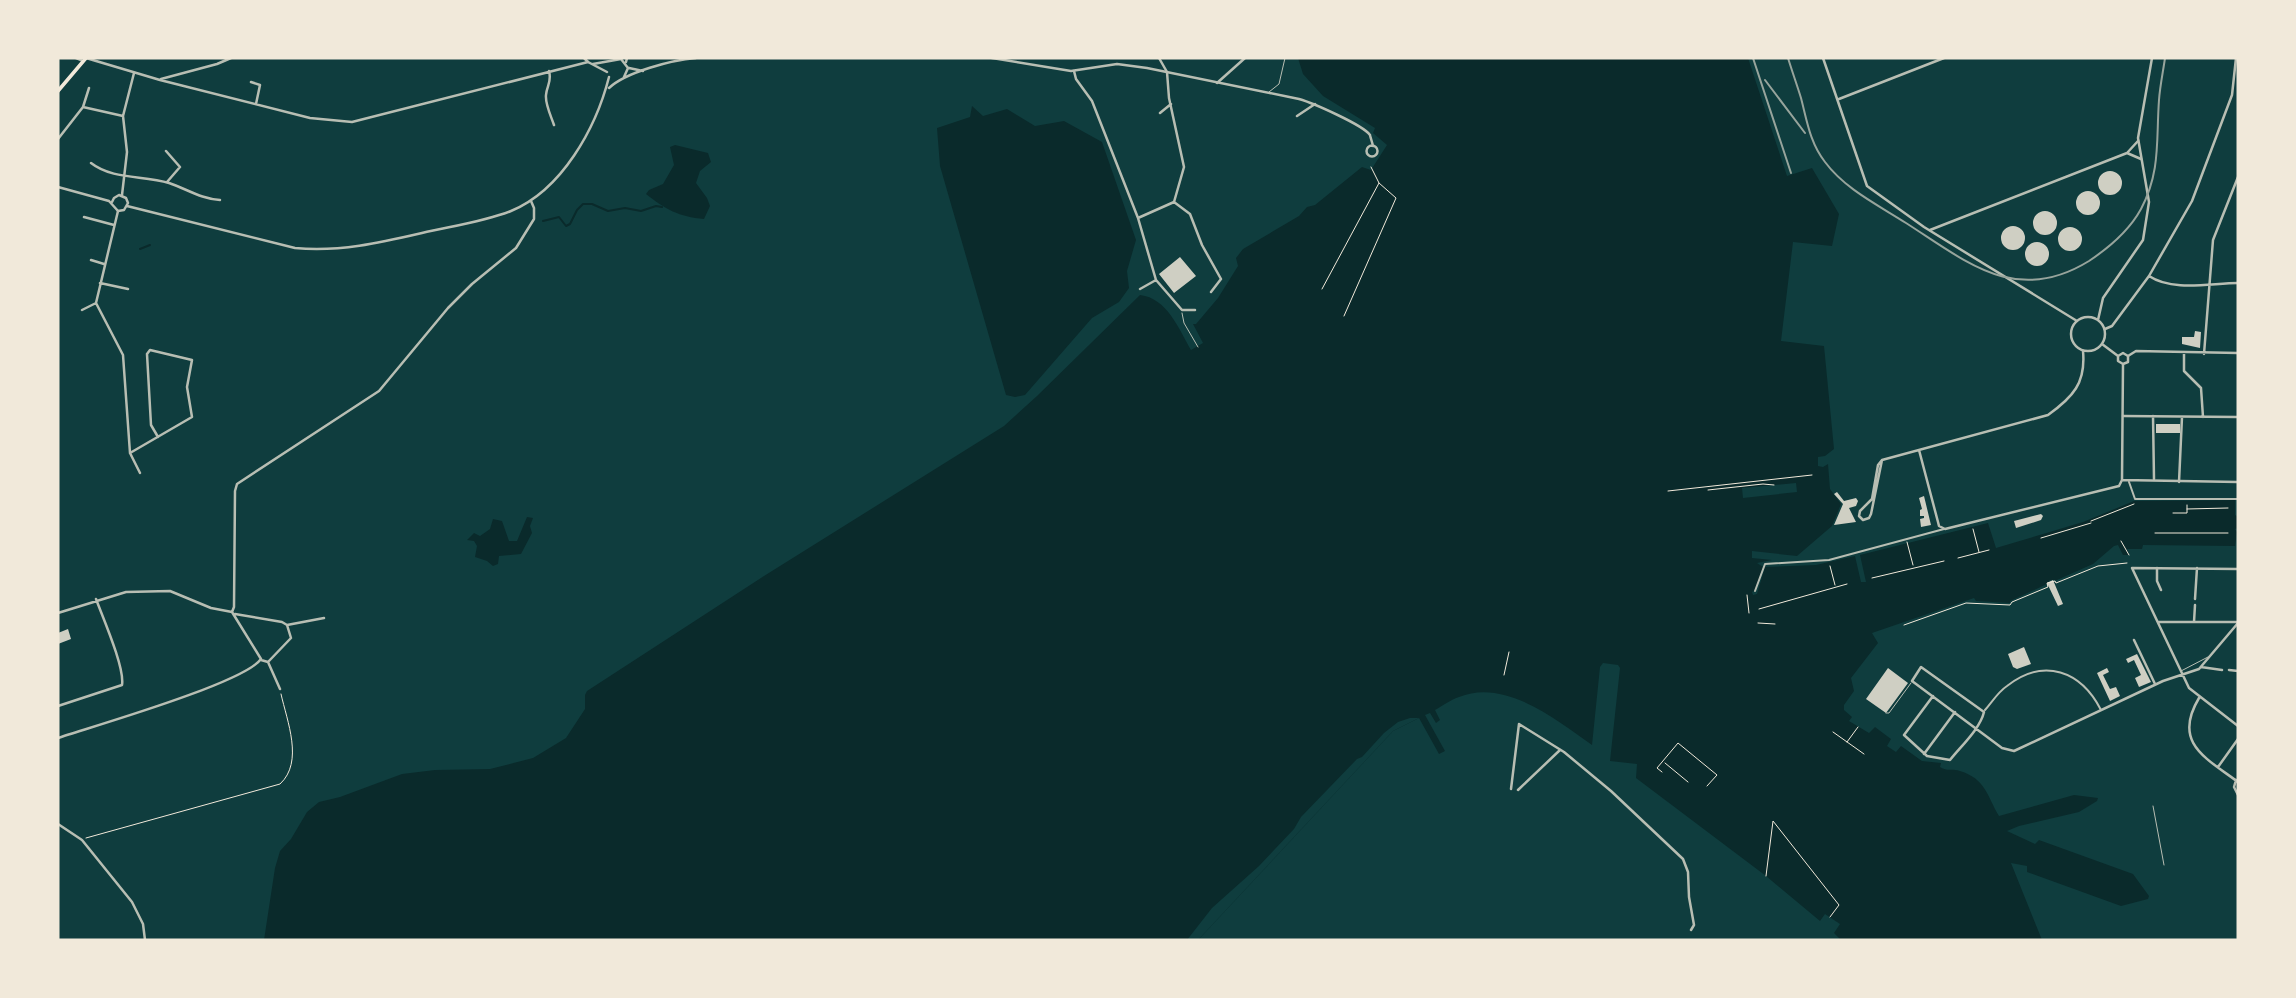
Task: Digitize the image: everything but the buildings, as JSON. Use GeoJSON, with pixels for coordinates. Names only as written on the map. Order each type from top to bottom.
{"type":"FeatureCollection","features":[{"type":"Feature","properties":{"kind":"main road"},"geometry":{"type":"LineString","coordinates":[[58,91],[82,58]]}},
{"type":"Feature","properties":{"kind":"street"},"geometry":{"type":"LineString","coordinates":[[82,58],[310,118],[352,122],[586,59],[607,72]]}},
{"type":"Feature","properties":{"kind":"street"},"geometry":{"type":"LineString","coordinates":[[160,80],[231,58]]}},
{"type":"Feature","properties":{"kind":"street"},"geometry":{"type":"LineString","coordinates":[[593,64],[617,58],[626,60],[628,68],[624,77]]}},
{"type":"Feature","properties":{"kind":"street"},"geometry":{"type":"LineString","coordinates":[[127,206],[295,248],[334,250],[356,248],[495,216],[531,201],[545,190],[570,162],[607,90],[617,80],[667,62],[696,58]]}},
{"type":"Feature","properties":{"kind":"street"},"geometry":{"type":"LineString","coordinates":[[992,58],[1074,71],[1117,64],[1268,92],[1315,104],[1365,131],[1370,135],[1373,146]]}},
{"type":"Feature","properties":{"kind":"street"},"geometry":{"type":"LineString","coordinates":[[1159,58],[1167,72],[1184,167],[1174,202]]}},
{"type":"Feature","properties":{"kind":"street"},"geometry":{"type":"LineString","coordinates":[[1217,83],[1245,58]]}},
{"type":"Feature","properties":{"kind":"street"},"geometry":{"type":"LineString","coordinates":[[1824,58],[1867,186],[1930,230],[2077,321]]}},
{"type":"Feature","properties":{"kind":"street"},"geometry":{"type":"LineString","coordinates":[[1839,99],[1944,58]]}},
{"type":"Feature","properties":{"kind":"street"},"geometry":{"type":"LineString","coordinates":[[2098,320],[2103,298],[2143,240],[2149,202],[2138,141],[2152,58]]}},
{"type":"Feature","properties":{"kind":"street"},"geometry":{"type":"LineString","coordinates":[[2105,329],[2112,326],[2148,276],[2192,201],[2232,95],[2236,58]]}},
{"type":"Feature","properties":{"kind":"street"},"geometry":{"type":"LineString","coordinates":[[607,90],[608,62]]}},
{"type":"Feature","properties":{"kind":"street"},"geometry":{"type":"LineString","coordinates":[[628,68],[643,71]]}},
{"type":"Feature","properties":{"kind":"street"},"geometry":{"type":"LineString","coordinates":[[549,71],[551,82],[546,93],[554,125]]}},
{"type":"Feature","properties":{"kind":"street"},"geometry":{"type":"LineString","coordinates":[[1074,71],[1076,79],[1092,101],[1138,218],[1156,280],[1166,295],[1182,310],[1195,310]]}},
{"type":"Feature","properties":{"kind":"street"},"geometry":{"type":"LineString","coordinates":[[122,195],[127,152],[123,116],[134,73]]}},
{"type":"Feature","properties":{"kind":"street"},"geometry":{"type":"LineString","coordinates":[[609,77],[617,80]]}},
{"type":"Feature","properties":{"kind":"street"},"geometry":{"type":"LineString","coordinates":[[251,82],[260,85],[256,104]]}},
{"type":"Feature","properties":{"kind":"street"},"geometry":{"type":"LineString","coordinates":[[58,139],[83,107],[89,88]]}},
{"type":"Feature","properties":{"kind":"street"},"geometry":{"type":"LineString","coordinates":[[2232,95],[2238,97]]}},
{"type":"Feature","properties":{"kind":"street"},"geometry":{"type":"LineString","coordinates":[[1160,113],[1171,104]]}},
{"type":"Feature","properties":{"kind":"street"},"geometry":{"type":"LineString","coordinates":[[1297,116],[1315,104]]}},
{"type":"Feature","properties":{"kind":"street"},"geometry":{"type":"LineString","coordinates":[[83,107],[123,116]]}},
{"type":"Feature","properties":{"kind":"street"},"geometry":{"type":"LineString","coordinates":[[1930,230],[2127,153],[2138,141]]}},
{"type":"Feature","properties":{"kind":"street"},"geometry":{"type":"LineString","coordinates":[[166,151],[180,167],[167,182]]}},
{"type":"Feature","properties":{"kind":"street"},"geometry":{"type":"LineString","coordinates":[[2127,153],[2141,159]]}},
{"type":"Feature","properties":{"kind":"street"},"geometry":{"type":"LineString","coordinates":[[91,163],[99,169],[167,182],[207,199],[220,200]]}},
{"type":"Feature","properties":{"kind":"street"},"geometry":{"type":"LineString","coordinates":[[2204,354],[2213,240],[2238,177]]}},
{"type":"Feature","properties":{"kind":"street"},"geometry":{"type":"LineString","coordinates":[[58,187],[112,202]]}},
{"type":"Feature","properties":{"kind":"street"},"geometry":{"type":"LineString","coordinates":[[122,195],[127,200],[127,206],[118,211],[112,202],[115,197],[122,195]]}},
{"type":"Feature","properties":{"kind":"street"},"geometry":{"type":"LineString","coordinates":[[268,662],[261,660],[234,613],[237,484],[379,391],[448,307],[516,248],[534,219],[531,201]]}},
{"type":"Feature","properties":{"kind":"street"},"geometry":{"type":"LineString","coordinates":[[1138,218],[1174,202]]}},
{"type":"Feature","properties":{"kind":"street"},"geometry":{"type":"LineString","coordinates":[[1174,202],[1190,214],[1202,245],[1221,279],[1211,292]]}},
{"type":"Feature","properties":{"kind":"street"},"geometry":{"type":"LineString","coordinates":[[118,211],[96,303],[123,355],[130,453],[140,473]]}},
{"type":"Feature","properties":{"kind":"street"},"geometry":{"type":"LineString","coordinates":[[84,217],[114,225]]}},
{"type":"Feature","properties":{"kind":"street"},"geometry":{"type":"LineString","coordinates":[[91,260],[104,264]]}},
{"type":"Feature","properties":{"kind":"street"},"geometry":{"type":"LineString","coordinates":[[2148,276],[2160,282],[2204,286],[2238,283]]}},
{"type":"Feature","properties":{"kind":"street"},"geometry":{"type":"LineString","coordinates":[[1140,289],[1156,280]]}},
{"type":"Feature","properties":{"kind":"street"},"geometry":{"type":"LineString","coordinates":[[100,283],[128,289]]}},
{"type":"Feature","properties":{"kind":"street"},"geometry":{"type":"LineString","coordinates":[[82,310],[96,303]]}},
{"type":"Feature","properties":{"kind":"street"},"geometry":{"type":"LineString","coordinates":[[2087,317],[2098,320],[2105,329],[2102,344],[2093,351],[2083,351],[2071,340],[2072,327],[2077,321],[2087,317]]}},
{"type":"Feature","properties":{"kind":"street"},"geometry":{"type":"LineString","coordinates":[[2102,344],[2118,356],[2118,361],[2123,364]]}},
{"type":"Feature","properties":{"kind":"street"},"geometry":{"type":"LineString","coordinates":[[130,453],[192,418],[187,387],[192,360],[150,350],[147,354],[151,425],[158,437]]}},
{"type":"Feature","properties":{"kind":"street"},"geometry":{"type":"LineString","coordinates":[[1882,460],[1871,514],[1863,520],[1860,511],[1872,499],[1878,465],[1882,460],[2048,415],[2061,405],[2081,382],[2084,369],[2083,351]]}},
{"type":"Feature","properties":{"kind":"street"},"geometry":{"type":"LineString","coordinates":[[2128,356],[2136,351],[2238,353]]}},
{"type":"Feature","properties":{"kind":"street"},"geometry":{"type":"LineString","coordinates":[[2183,352],[2184,371],[2201,388],[2203,417]]}},
{"type":"Feature","properties":{"kind":"street"},"geometry":{"type":"LineString","coordinates":[[2118,356],[2123,353],[2128,356]]}},
{"type":"Feature","properties":{"kind":"street"},"geometry":{"type":"LineString","coordinates":[[2123,364],[2128,362],[2128,356]]}},
{"type":"Feature","properties":{"kind":"street"},"geometry":{"type":"LineString","coordinates":[[1755,592],[1765,564],[1829,560],[1945,528],[1972,524],[2119,486],[2122,480],[2123,364]]}},
{"type":"Feature","properties":{"kind":"street"},"geometry":{"type":"LineString","coordinates":[[2122,416],[2238,417]]}},
{"type":"Feature","properties":{"kind":"street"},"geometry":{"type":"LineString","coordinates":[[2153,416],[2154,481]]}},
{"type":"Feature","properties":{"kind":"street"},"geometry":{"type":"LineString","coordinates":[[2179,482],[2182,417]]}},
{"type":"Feature","properties":{"kind":"street"},"geometry":{"type":"LineString","coordinates":[[1919,450],[1939,526],[1945,528]]}},
{"type":"Feature","properties":{"kind":"street"},"geometry":{"type":"LineString","coordinates":[[2122,480],[2238,482]]}},
{"type":"Feature","properties":{"kind":"street"},"geometry":{"type":"LineString","coordinates":[[2128,481],[2135,499],[2238,499]]}},
{"type":"Feature","properties":{"kind":"street"},"geometry":{"type":"LineString","coordinates":[[2238,569],[2132,567],[2192,692],[2238,726]]}},
{"type":"Feature","properties":{"kind":"street"},"geometry":{"type":"LineString","coordinates":[[2157,568],[2157,581],[2161,590]]}},
{"type":"Feature","properties":{"kind":"street"},"geometry":{"type":"LineString","coordinates":[[2195,599],[2197,568]]}},
{"type":"Feature","properties":{"kind":"street"},"geometry":{"type":"LineString","coordinates":[[58,613],[96,599],[126,592],[170,591],[211,608],[287,625],[324,618]]}},
{"type":"Feature","properties":{"kind":"street"},"geometry":{"type":"LineString","coordinates":[[58,706],[122,685],[119,665],[96,599]]}},
{"type":"Feature","properties":{"kind":"street"},"geometry":{"type":"LineString","coordinates":[[2194,622],[2195,605]]}},
{"type":"Feature","properties":{"kind":"street"},"geometry":{"type":"LineString","coordinates":[[2157,622],[2238,622]]}},
{"type":"Feature","properties":{"kind":"street"},"geometry":{"type":"LineString","coordinates":[[1984,712],[1920,665],[1910,679],[2010,751],[2201,667],[2238,622]]}},
{"type":"Feature","properties":{"kind":"street"},"geometry":{"type":"LineString","coordinates":[[268,662],[290,638],[287,625]]}},
{"type":"Feature","properties":{"kind":"street"},"geometry":{"type":"LineString","coordinates":[[2134,640],[2155,685]]}},
{"type":"Feature","properties":{"kind":"street"},"geometry":{"type":"LineString","coordinates":[[58,738],[213,686],[261,660]]}},
{"type":"Feature","properties":{"kind":"street"},"geometry":{"type":"LineString","coordinates":[[268,662],[280,689]]}},
{"type":"Feature","properties":{"kind":"street"},"geometry":{"type":"LineString","coordinates":[[2201,667],[2222,670]]}},
{"type":"Feature","properties":{"kind":"street"},"geometry":{"type":"LineString","coordinates":[[1933,696],[1904,736],[1924,754],[1950,760],[2004,688],[2016,679],[2036,671],[2053,670],[2077,679],[2096,699],[2102,711]]}},
{"type":"Feature","properties":{"kind":"street"},"geometry":{"type":"LineString","coordinates":[[2229,670],[2238,671]]}},
{"type":"Feature","properties":{"kind":"street"},"geometry":{"type":"LineString","coordinates":[[2199,698],[2189,719],[2188,730],[2199,753],[2237,781],[2234,787],[2238,795]]}},
{"type":"Feature","properties":{"kind":"street"},"geometry":{"type":"LineString","coordinates":[[1924,754],[1955,712]]}},
{"type":"Feature","properties":{"kind":"street"},"geometry":{"type":"LineString","coordinates":[[1511,789],[1519,724],[1560,750],[1611,791],[1683,859],[1689,874],[1689,897],[1694,925],[1691,930]]}},
{"type":"Feature","properties":{"kind":"street"},"geometry":{"type":"LineString","coordinates":[[2218,767],[2238,740]]}},
{"type":"Feature","properties":{"kind":"street"},"geometry":{"type":"LineString","coordinates":[[1518,790],[1560,750]]}},
{"type":"Feature","properties":{"kind":"street"},"geometry":{"type":"LineString","coordinates":[[58,824],[82,840],[132,902],[143,924],[145,940]]}},
{"type":"Feature","properties":{"kind":"lane"},"geometry":{"type":"LineString","coordinates":[[586,59],[600,58]]}},
{"type":"Feature","properties":{"kind":"lane"},"geometry":{"type":"LineString","coordinates":[[1268,92],[1279,84],[1285,58]]}},
{"type":"Feature","properties":{"kind":"lane"},"geometry":{"type":"LineString","coordinates":[[1182,310],[1184,323],[1198,346]]}},
{"type":"Feature","properties":{"kind":"lane"},"geometry":{"type":"LineString","coordinates":[[2181,671],[2210,656]]}},
{"type":"Feature","properties":{"kind":"lane"},"geometry":{"type":"LineString","coordinates":[[1886,713],[1889,713],[1910,679]]}},
{"type":"Feature","properties":{"kind":"lane"},"geometry":{"type":"LineString","coordinates":[[2153,806],[2164,865]]}},
{"type":"Feature","properties":{"kind":"path"},"geometry":{"type":"LineString","coordinates":[[1344,316],[1396,198],[1379,183],[1371,167]]}},
{"type":"Feature","properties":{"kind":"path"},"geometry":{"type":"LineString","coordinates":[[1322,289],[1379,183]]}},
{"type":"Feature","properties":{"kind":"path"},"geometry":{"type":"LineString","coordinates":[[1668,491],[1812,475]]}},
{"type":"Feature","properties":{"kind":"path"},"geometry":{"type":"LineString","coordinates":[[1707,490],[1774,485]]}},
{"type":"Feature","properties":{"kind":"path"},"geometry":{"type":"LineString","coordinates":[[2041,538],[2091,522],[2138,502]]}},
{"type":"Feature","properties":{"kind":"path"},"geometry":{"type":"LineString","coordinates":[[2173,513],[2187,513],[2187,503]]}},
{"type":"Feature","properties":{"kind":"path"},"geometry":{"type":"LineString","coordinates":[[2187,509],[2228,508]]}},
{"type":"Feature","properties":{"kind":"path"},"geometry":{"type":"LineString","coordinates":[[1972,524],[1979,552]]}},
{"type":"Feature","properties":{"kind":"path"},"geometry":{"type":"LineString","coordinates":[[2155,533],[2228,533]]}},
{"type":"Feature","properties":{"kind":"path"},"geometry":{"type":"LineString","coordinates":[[1907,540],[1913,568]]}},
{"type":"Feature","properties":{"kind":"path"},"geometry":{"type":"LineString","coordinates":[[2116,541],[2128,541]]}},
{"type":"Feature","properties":{"kind":"path"},"geometry":{"type":"LineString","coordinates":[[2121,541],[2129,555]]}},
{"type":"Feature","properties":{"kind":"path"},"geometry":{"type":"LineString","coordinates":[[1958,558],[1989,550]]}},
{"type":"Feature","properties":{"kind":"path"},"geometry":{"type":"LineString","coordinates":[[1829,560],[1836,587]]}},
{"type":"Feature","properties":{"kind":"path"},"geometry":{"type":"LineString","coordinates":[[1871,578],[1944,561]]}},
{"type":"Feature","properties":{"kind":"path"},"geometry":{"type":"LineString","coordinates":[[1905,625],[1966,603],[2010,605],[2011,602],[2047,587],[2050,581],[2058,583],[2098,565],[2127,563]]}},
{"type":"Feature","properties":{"kind":"path"},"geometry":{"type":"LineString","coordinates":[[1759,609],[1847,584]]}},
{"type":"Feature","properties":{"kind":"path"},"geometry":{"type":"LineString","coordinates":[[1747,595],[1749,612]]}},
{"type":"Feature","properties":{"kind":"path"},"geometry":{"type":"LineString","coordinates":[[1758,622],[1775,624]]}},
{"type":"Feature","properties":{"kind":"path"},"geometry":{"type":"LineString","coordinates":[[1504,675],[1509,652]]}},
{"type":"Feature","properties":{"kind":"path"},"geometry":{"type":"LineString","coordinates":[[82,840],[117,828],[276,786],[284,781],[292,759],[292,747],[280,689]]}},
{"type":"Feature","properties":{"kind":"path"},"geometry":{"type":"LineString","coordinates":[[1847,742],[1858,727]]}},
{"type":"Feature","properties":{"kind":"path"},"geometry":{"type":"LineString","coordinates":[[1833,732],[1864,754]]}},
{"type":"Feature","properties":{"kind":"path"},"geometry":{"type":"LineString","coordinates":[[1662,772],[1657,768],[1678,743],[1717,775],[1707,786]]}},
{"type":"Feature","properties":{"kind":"path"},"geometry":{"type":"LineString","coordinates":[[1663,761],[1688,782]]}},
{"type":"Feature","properties":{"kind":"path"},"geometry":{"type":"LineString","coordinates":[[1766,876],[1773,821],[1839,905],[1830,917]]}},
{"type":"Feature","properties":{"kind":"water"},"geometry":{"type":"Polygon","coordinates":[[[1298,58],[1748,58],[1787,176],[1812,168],[1839,214],[1832,246],[1793,242],[1781,341],[1824,346],[1834,449],[1825,456],[1818,457],[1818,466],[1828,464],[1830,489],[1841,504],[1832,526],[1797,556],[1752,551],[1752,558],[1772,560],[1757,563],[1763,567],[1753,595],[1757,594],[1765,567],[1816,565],[1855,556],[1861,582],[1866,582],[1860,555],[1988,523],[1996,548],[2083,522],[2134,501],[2235,500],[2238,528],[2235,529],[2235,546],[2143,545],[2142,549],[2127,549],[2129,555],[2123,555],[2118,545],[2093,564],[2057,580],[2050,580],[2010,603],[1976,601],[1974,598],[1872,633],[1878,643],[1851,678],[1854,691],[1844,705],[1844,710],[1852,717],[1849,721],[1869,733],[1875,727],[1891,739],[1887,746],[1896,752],[1901,746],[1922,761],[1941,763],[1940,767],[1969,774],[1981,783],[1999,816],[2074,795],[2098,798],[2079,812],[2007,831],[2035,844],[2039,840],[2133,874],[2149,896],[2148,899],[2121,906],[2027,872],[2027,866],[2011,863],[2042,940],[1841,940],[1834,933],[1840,924],[1825,914],[1820,921],[1766,876],[1636,778],[1637,764],[1610,761],[1620,668],[1618,665],[1603,663],[1600,667],[1592,745],[1530,704],[1494,693],[1476,693],[1452,700],[1435,710],[1440,720],[1436,723],[1430,713],[1425,715],[1445,751],[1439,754],[1419,718],[1393,731],[1198,940],[264,940],[280,851],[291,839],[307,812],[319,802],[402,774],[435,770],[490,769],[533,758],[566,738],[585,709],[587,691],[764,576],[1004,426],[1140,295],[1149,297],[1165,308],[1191,350],[1203,343],[1193,324],[1196,324],[1218,298],[1238,266],[1236,258],[1243,249],[1299,216],[1307,207],[1315,205],[1362,167],[1371,170],[1387,145],[1373,133],[1375,128],[1323,96],[1303,74],[1298,58]]]}},
{"type":"Feature","properties":{"kind":"water"},"geometry":{"type":"Polygon","coordinates":[[[972,106],[983,116],[1007,109],[1035,126],[1064,121],[1102,142],[1136,240],[1127,271],[1129,288],[1119,302],[1092,318],[1025,395],[1015,397],[1006,395],[940,166],[937,128],[970,117],[972,106]]]}},
{"type":"Feature","properties":{"kind":"water"},"geometry":{"type":"Polygon","coordinates":[[[675,145],[708,153],[711,162],[700,171],[696,183],[710,206],[704,219],[673,211],[646,194],[663,184],[674,165],[670,147],[675,145]]]}},
{"type":"Feature","properties":{"kind":"water"},"geometry":{"type":"Polygon","coordinates":[[[527,517],[533,518],[530,526],[532,533],[521,554],[499,556],[498,564],[493,566],[475,557],[477,546],[474,541],[467,540],[474,533],[480,536],[490,529],[493,519],[502,521],[509,541],[517,541],[527,517]]]}},
{"type":"Feature","properties":{"kind":"pier"},"geometry":{"type":"Polygon","coordinates":[[[1796,483],[1797,492],[1743,498],[1742,488],[1796,483]]]}},
{"type":"Feature","properties":{"kind":"pier"},"geometry":{"type":"Polygon","coordinates":[[[1419,718],[1393,731],[1198,940],[1187,940],[1212,908],[1259,866],[1294,829],[1301,817],[1357,759],[1398,722],[1419,718]]]}},
{"type":"Feature","properties":{"kind":"waterway"},"geometry":{"type":"LineString","coordinates":[[543,221],[559,217],[566,226],[583,204],[592,204],[608,211],[625,208],[641,211],[656,206],[662,207]]}},
{"type":"Feature","properties":{"kind":"waterway"},"geometry":{"type":"LineString","coordinates":[[140,249],[150,245]]}},
{"type":"Feature","properties":{"kind":"railway"},"geometry":{"type":"LineString","coordinates":[[1753,58],[1791,173]]}},
{"type":"Feature","properties":{"kind":"railway"},"geometry":{"type":"LineString","coordinates":[[1788,58],[1816,147],[1825,162],[1842,180],[1873,203],[1971,264],[1993,274],[2038,280],[2063,274],[2089,261],[2118,238],[2141,209],[2155,168],[2159,95],[2165,58]]}},
{"type":"Feature","properties":{"kind":"railway"},"geometry":{"type":"LineString","coordinates":[[1765,80],[1805,133]]}}]}
